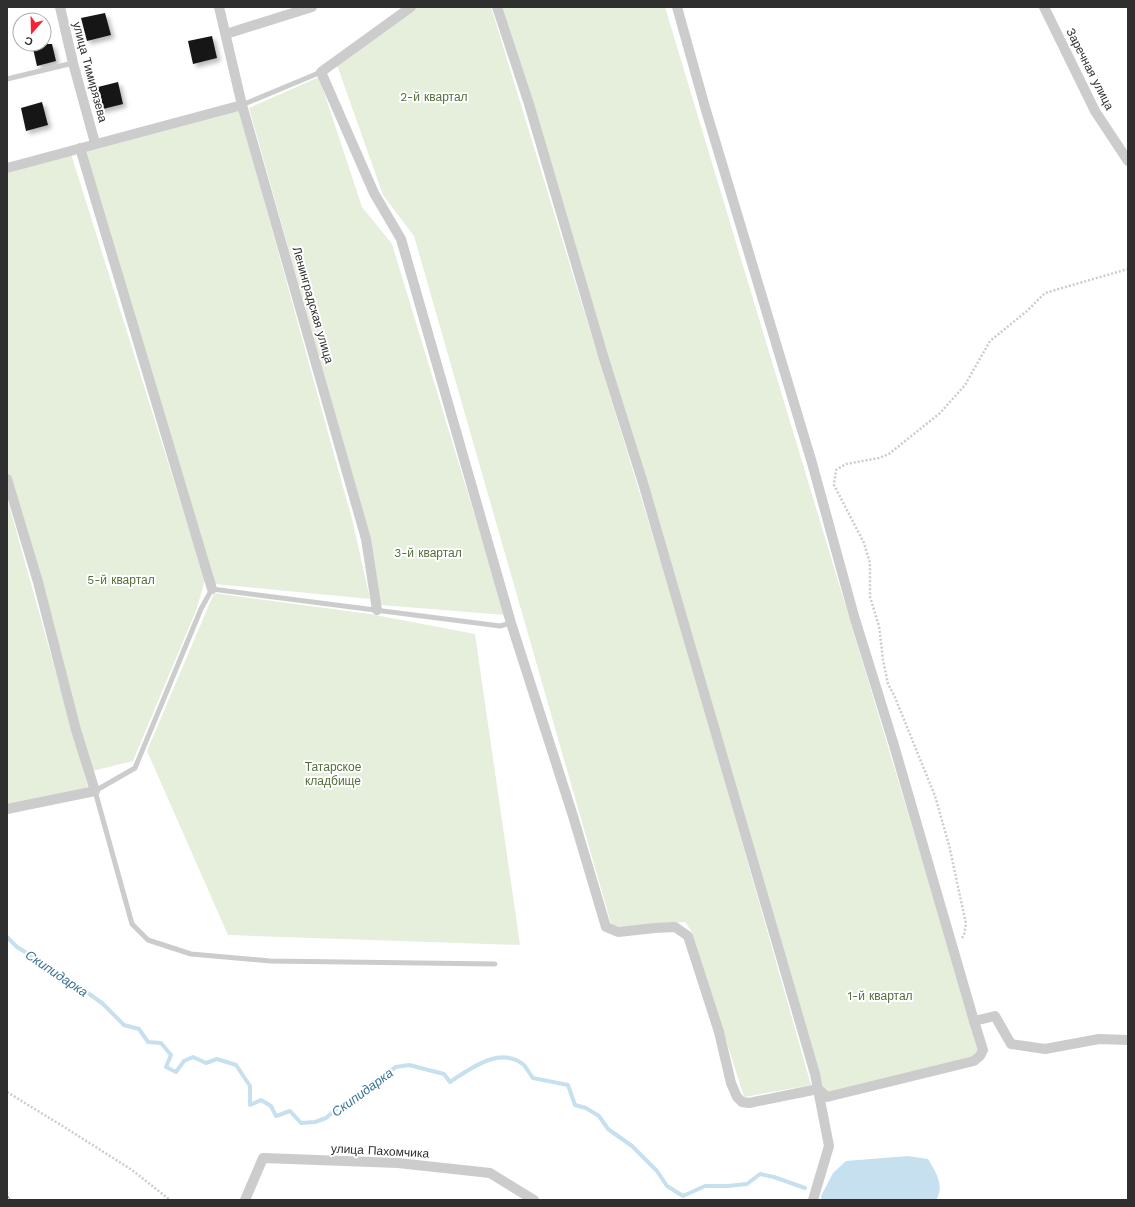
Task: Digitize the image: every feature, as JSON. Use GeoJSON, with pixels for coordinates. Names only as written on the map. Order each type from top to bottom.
{"type":"FeatureCollection","features":[{"type":"Feature","properties":{"kind":"street","name":"улица Тимирязева"},"geometry":{"type":"LineString","coordinates":[[60,7],[73,63],[95,143]]}},
{"type":"Feature","properties":{"kind":"street","name":"Ленинградская улица"},"geometry":{"type":"LineString","coordinates":[[219,7],[242,104],[366,540],[377,610]]}},
{"type":"Feature","properties":{"kind":"street"},"geometry":{"type":"LineString","coordinates":[[226,34],[312,7]]}},
{"type":"Feature","properties":{"kind":"street"},"geometry":{"type":"LineString","coordinates":[[411,7],[321,72],[374,193],[401,239],[512,623],[573,816],[606,927],[618,932],[675,927],[688,936],[719,1032],[731,1083],[737,1097],[742,1102],[749,1103],[818,1089]]}},
{"type":"Feature","properties":{"kind":"street"},"geometry":{"type":"LineString","coordinates":[[497,7],[529,104],[604,359],[643,483],[815,1074],[830,1146],[813,1200]]}},
{"type":"Feature","properties":{"kind":"street"},"geometry":{"type":"LineString","coordinates":[[677,7],[705,107],[812,463],[854,616],[893,742],[983,1050],[980,1056],[974,1061],[827,1097],[818,1089]]}},
{"type":"Feature","properties":{"kind":"street","name":"Заречная улица"},"geometry":{"type":"LineString","coordinates":[[1044,7],[1095,111],[1128,161]]}},
{"type":"Feature","properties":{"kind":"street"},"geometry":{"type":"LineString","coordinates":[[7,168],[242,104]]}},
{"type":"Feature","properties":{"kind":"street"},"geometry":{"type":"LineString","coordinates":[[80,148],[212,589]]}},
{"type":"Feature","properties":{"kind":"street"},"geometry":{"type":"LineString","coordinates":[[7,479],[38,582],[76,730],[95,791],[7,809]]}},
{"type":"Feature","properties":{"kind":"street"},"geometry":{"type":"LineString","coordinates":[[974,1021],[995,1016],[1011,1044],[1045,1049],[1099,1039],[1128,1040]]}},
{"type":"Feature","properties":{"kind":"street","name":"улица Пахомчика"},"geometry":{"type":"LineString","coordinates":[[245,1200],[263,1158],[398,1163],[490,1173],[534,1200]]}},
{"type":"Feature","properties":{"kind":"lane"},"geometry":{"type":"LineString","coordinates":[[7,79],[73,63]]}},
{"type":"Feature","properties":{"kind":"lane"},"geometry":{"type":"LineString","coordinates":[[242,104],[321,72]]}},
{"type":"Feature","properties":{"kind":"lane"},"geometry":{"type":"LineString","coordinates":[[494,964],[270,961],[191,954],[148,940],[132,924],[95,791],[135,768],[201,609],[212,589],[500,626],[512,623]]}},
{"type":"Feature","properties":{"kind":"path"},"geometry":{"type":"LineString","coordinates":[[953,948],[964,935],[966,924],[949,845],[935,796],[894,694],[888,684],[883,660],[880,626],[870,597],[870,563],[864,543],[834,485],[836,470],[846,464],[879,458],[889,454],[940,413],[965,385],[990,341],[1027,311],[1045,293],[1128,270]]}},
{"type":"Feature","properties":{"kind":"path"},"geometry":{"type":"LineString","coordinates":[[7,1092],[132,1170],[170,1200]]}},
{"type":"Feature","properties":{"kind":"green space","name":"2-й квартал"},"geometry":{"type":"Polygon","coordinates":[[[417,7],[491,7],[682,631],[811,1085],[744,1097],[692,932],[685,922],[612,927],[414,236],[383,195],[337,65],[417,7]]]}},
{"type":"Feature","properties":{"kind":"green space","name":"1-й квартал"},"geometry":{"type":"Polygon","coordinates":[[[501,7],[665,7],[981,1055],[825,1093],[689,628],[501,7]]]}},
{"type":"Feature","properties":{"kind":"green space","name":"3-й квартал"},"geometry":{"type":"Polygon","coordinates":[[[319,77],[362,207],[392,244],[505,615],[381,605],[370,537],[249,108],[319,77]]]}},
{"type":"Feature","properties":{"kind":"green space"},"geometry":{"type":"Polygon","coordinates":[[[239,110],[353,523],[370,599],[215,584],[86,152],[239,110]]]}},
{"type":"Feature","properties":{"kind":"green space","name":"5-й квартал"},"geometry":{"type":"Polygon","coordinates":[[[71,154],[205,580],[197,608],[133,761],[92,771],[7,470],[7,173],[71,154]]]}},
{"type":"Feature","properties":{"kind":"green space"},"geometry":{"type":"Polygon","coordinates":[[[7,498],[88,787],[7,804],[7,498]]]}},
{"type":"Feature","properties":{"kind":"green space","name":"Татарское кладбище"},"geometry":{"type":"Polygon","coordinates":[[[214,593],[370,614],[475,634],[520,945],[228,935],[147,751],[214,593]]]}},
{"type":"Feature","properties":{"kind":"water"},"geometry":{"type":"Polygon","coordinates":[[[908,1156],[928,1159],[940,1184],[939,1195],[936,1200],[822,1200],[821,1196],[833,1173],[846,1161],[908,1156]]]}},
{"type":"Feature","properties":{"kind":"building"},"geometry":{"type":"Polygon","coordinates":[[[105,13],[111,35],[87,41],[81,18],[105,13]]]}},
{"type":"Feature","properties":{"kind":"building"},"geometry":{"type":"Polygon","coordinates":[[[212,36],[217,58],[193,64],[188,41],[212,36]]]}},
{"type":"Feature","properties":{"kind":"building"},"geometry":{"type":"Polygon","coordinates":[[[52,44],[56,61],[37,66],[34,52],[52,52],[52,44]]]}},
{"type":"Feature","properties":{"kind":"building"},"geometry":{"type":"Polygon","coordinates":[[[118,82],[123,104],[99,110],[94,88],[118,82]]]}},
{"type":"Feature","properties":{"kind":"building"},"geometry":{"type":"Polygon","coordinates":[[[42,102],[48,125],[26,131],[21,108],[42,102]]]}},
{"type":"Feature","properties":{"kind":"waterway","name":"Скипидарка"},"geometry":{"type":"LineString","coordinates":[[7,937],[17,947],[64,976],[102,1003],[124,1025],[139,1029],[148,1042],[161,1043],[171,1055],[166,1067],[176,1072],[184,1061],[193,1057],[206,1063],[217,1059],[236,1065],[250,1086],[250,1105],[261,1100],[271,1106],[276,1116],[290,1111],[301,1123],[315,1122],[326,1118],[340,1106],[353,1100],[368,1086],[396,1067],[409,1065],[444,1074],[450,1082],[486,1061],[505,1057],[515,1059],[524,1065],[533,1078],[568,1085],[575,1105],[586,1108],[599,1116],[608,1129],[632,1146],[657,1171],[667,1186],[683,1196],[705,1186],[747,1184],[760,1174],[774,1177],[805,1188]]}}]}
